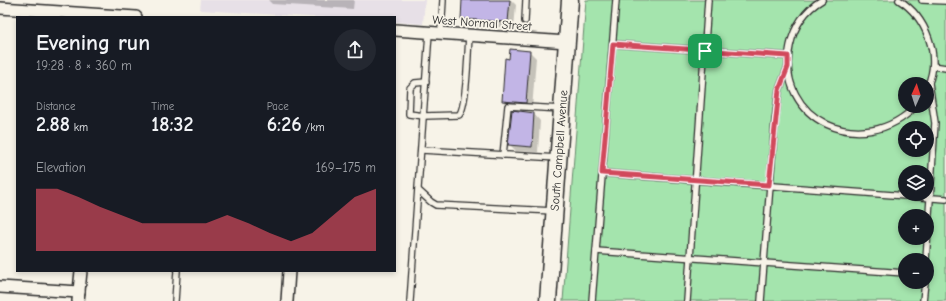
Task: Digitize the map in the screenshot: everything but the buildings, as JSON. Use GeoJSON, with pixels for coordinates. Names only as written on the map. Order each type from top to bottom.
{"type":"FeatureCollection","features":[{"type":"Feature","properties":{"kind":"main road","name":"South Campbell Avenue"},"geometry":{"type":"LineString","coordinates":[[548,301],[570,0]]}},
{"type":"Feature","properties":{"kind":"street"},"geometry":{"type":"LineString","coordinates":[[0,8],[100,16]]}},
{"type":"Feature","properties":{"kind":"street","name":"West Normal Street"},"geometry":{"type":"LineString","coordinates":[[396,30],[567,42]]}},
{"type":"Feature","properties":{"kind":"street"},"geometry":{"type":"LineString","coordinates":[[0,286],[79,296],[81,272]]}},
{"type":"Feature","properties":{"kind":"street"},"geometry":{"type":"LineString","coordinates":[[287,301],[289,272]]}},
{"type":"Feature","properties":{"kind":"lane"},"geometry":{"type":"LineString","coordinates":[[441,34],[443,0]]}},
{"type":"Feature","properties":{"kind":"lane"},"geometry":{"type":"LineString","coordinates":[[525,21],[526,0]]}},
{"type":"Feature","properties":{"kind":"lane"},"geometry":{"type":"LineString","coordinates":[[592,301],[616,0]]}},
{"type":"Feature","properties":{"kind":"lane"},"geometry":{"type":"LineString","coordinates":[[687,301],[708,0]]}},
{"type":"Feature","properties":{"kind":"lane"},"geometry":{"type":"LineString","coordinates":[[822,0],[814,5],[800,19],[792,37],[788,56],[790,78],[798,97],[810,113],[827,125],[847,132],[868,132],[888,127],[906,117],[910,113]]}},
{"type":"Feature","properties":{"kind":"lane"},"geometry":{"type":"LineString","coordinates":[[899,0],[918,17],[927,32],[932,48],[932,66],[930,77]]}},
{"type":"Feature","properties":{"kind":"lane"},"geometry":{"type":"LineString","coordinates":[[922,0],[946,1]]}},
{"type":"Feature","properties":{"kind":"lane"},"geometry":{"type":"LineString","coordinates":[[410,301],[422,150],[429,33]]}},
{"type":"Feature","properties":{"kind":"lane"},"geometry":{"type":"LineString","coordinates":[[426,82],[415,83],[410,88],[408,111],[410,115],[455,116],[461,113],[469,35]]}},
{"type":"Feature","properties":{"kind":"lane"},"geometry":{"type":"LineString","coordinates":[[613,44],[788,56]]}},
{"type":"Feature","properties":{"kind":"lane"},"geometry":{"type":"LineString","coordinates":[[932,66],[946,68]]}},
{"type":"Feature","properties":{"kind":"lane"},"geometry":{"type":"LineString","coordinates":[[761,301],[769,185],[779,90],[788,67]]}},
{"type":"Feature","properties":{"kind":"lane"},"geometry":{"type":"LineString","coordinates":[[503,155],[508,106],[562,109]]}},
{"type":"Feature","properties":{"kind":"lane"},"geometry":{"type":"LineString","coordinates":[[933,113],[935,123],[933,165]]}},
{"type":"Feature","properties":{"kind":"lane"},"geometry":{"type":"LineString","coordinates":[[422,150],[558,158]]}},
{"type":"Feature","properties":{"kind":"lane"},"geometry":{"type":"LineString","coordinates":[[602,173],[898,195]]}},
{"type":"Feature","properties":{"kind":"lane"},"geometry":{"type":"LineString","coordinates":[[419,191],[436,204],[554,211]]}},
{"type":"Feature","properties":{"kind":"lane"},"geometry":{"type":"LineString","coordinates":[[934,198],[946,199]]}},
{"type":"Feature","properties":{"kind":"lane"},"geometry":{"type":"LineString","coordinates":[[927,253],[931,201]]}},
{"type":"Feature","properties":{"kind":"lane"},"geometry":{"type":"LineString","coordinates":[[596,251],[898,273]]}},
{"type":"Feature","properties":{"kind":"lane"},"geometry":{"type":"LineString","coordinates":[[175,301],[177,272]]}},
{"type":"Feature","properties":{"kind":"lane"},"geometry":{"type":"LineString","coordinates":[[923,301],[924,289]]}},
{"type":"Feature","properties":{"kind":"shaded area"},"geometry":{"type":"Polygon","coordinates":[[[201,0],[425,0],[423,24],[396,22],[396,16],[294,16],[200,10],[201,0]]]}},
{"type":"Feature","properties":{"kind":"green space"},"geometry":{"type":"Polygon","coordinates":[[[586,0],[946,0],[946,301],[563,301],[586,0]]]}},
{"type":"Feature","properties":{"kind":"route"},"geometry":{"type":"LineString","coordinates":[[613,44],[705,51],[788,56],[788,67],[779,90],[769,185],[602,173],[613,44]]}}]}
